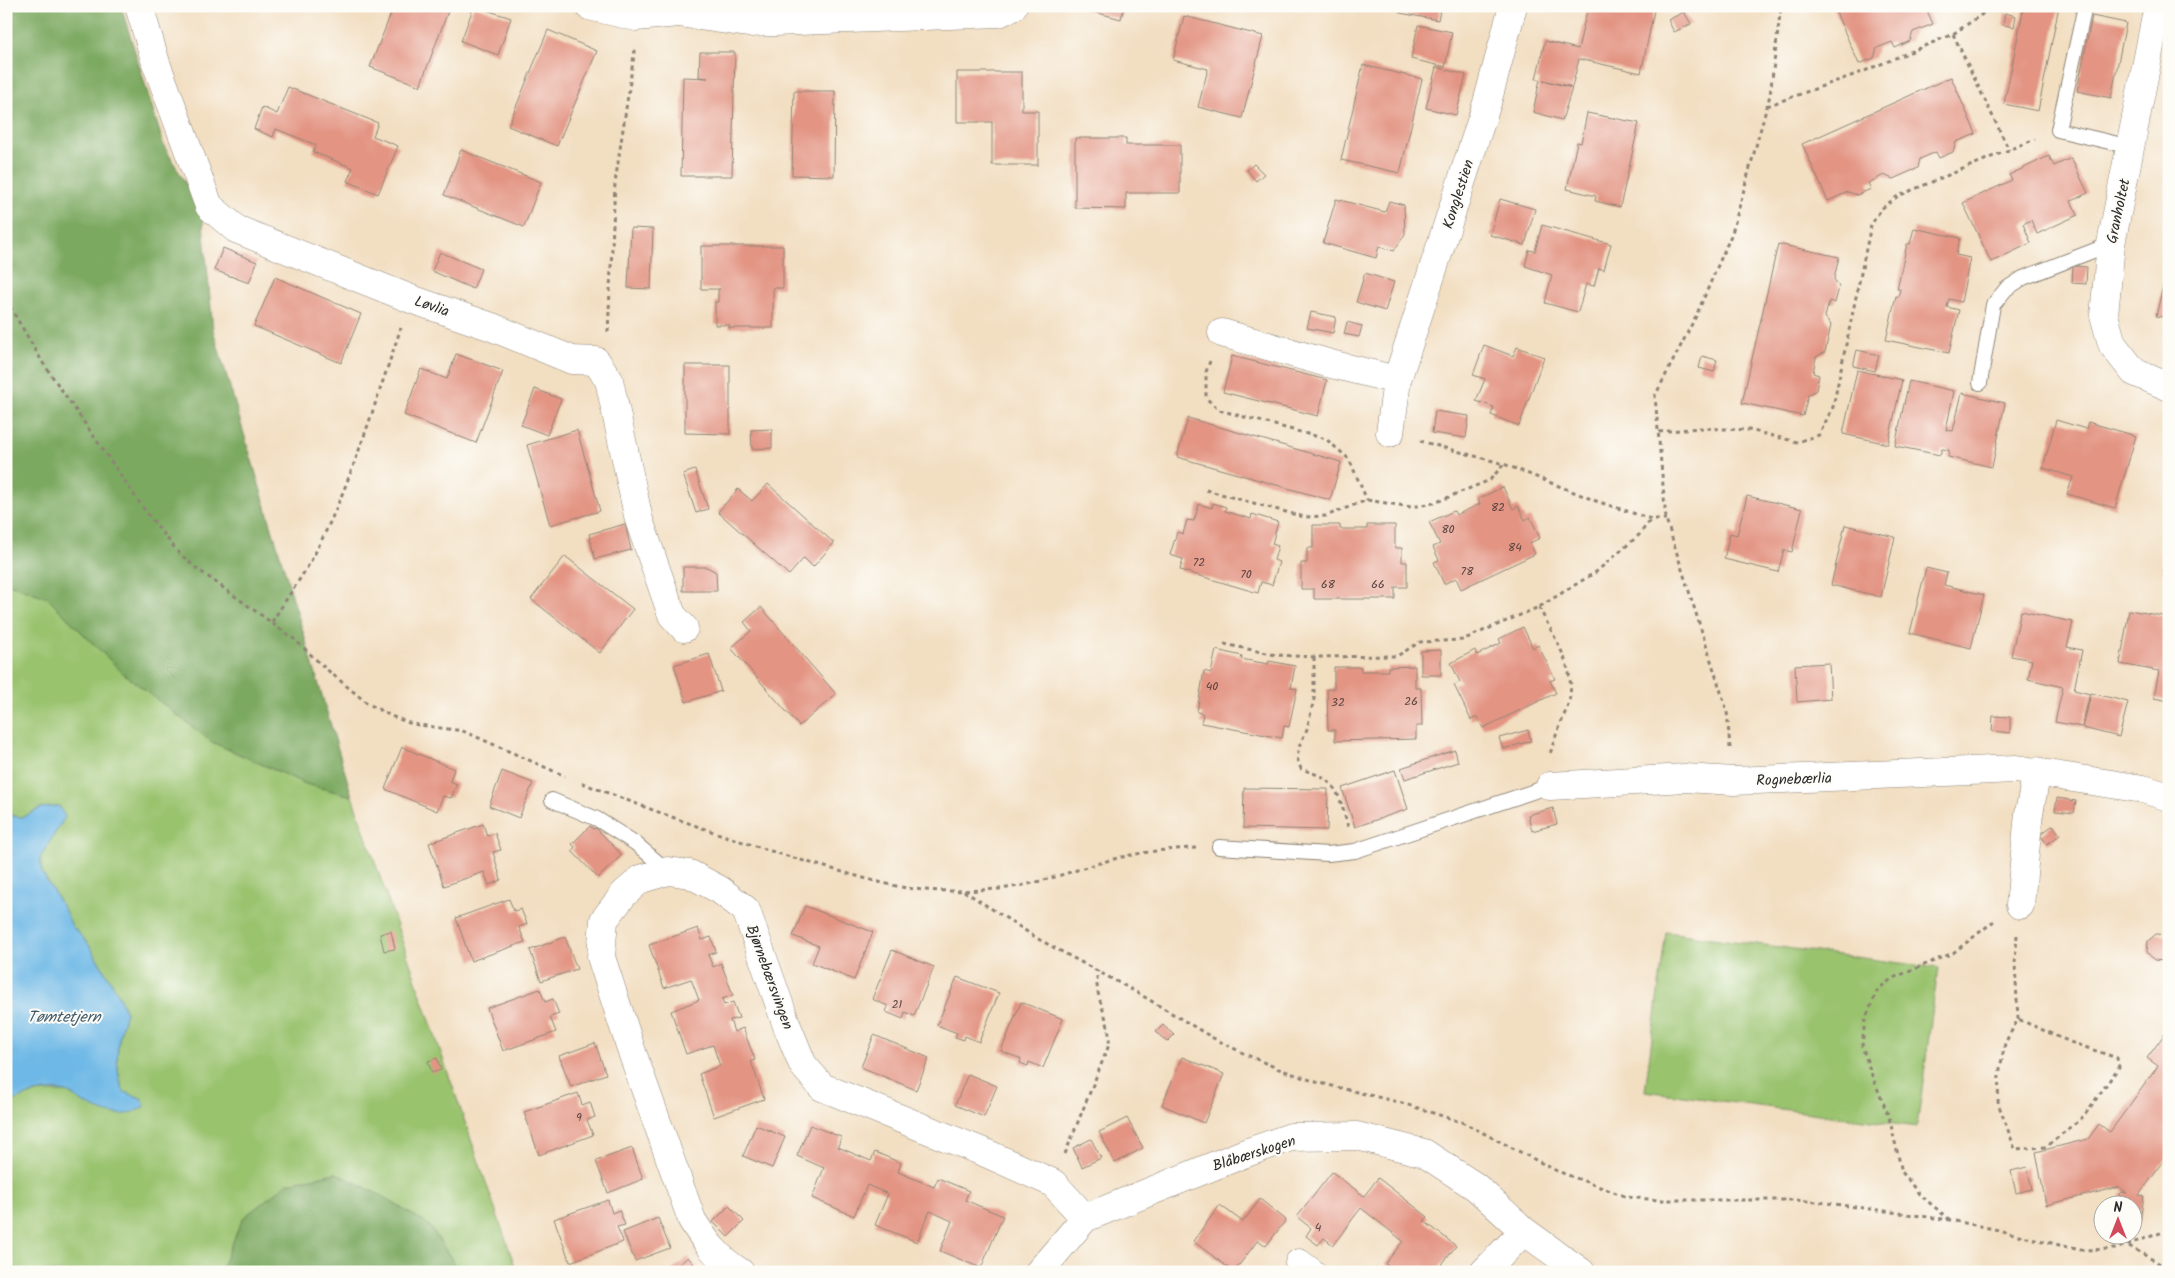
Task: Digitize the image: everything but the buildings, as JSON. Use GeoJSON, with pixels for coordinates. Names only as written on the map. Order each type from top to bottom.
{"type":"FeatureCollection","features":[{"type":"Feature","properties":{"kind":"street","name":"Løvlia"},"geometry":{"type":"LineString","coordinates":[[139,6],[156,63],[209,206],[236,230],[411,299],[492,327],[572,360],[596,361]]}},
{"type":"Feature","properties":{"kind":"street"},"geometry":{"type":"LineString","coordinates":[[589,6],[636,17],[678,10],[748,23],[999,13],[1012,6]]}},
{"type":"Feature","properties":{"kind":"street","name":"Konglestien"},"geometry":{"type":"LineString","coordinates":[[1390,432],[1397,380],[1487,103],[1513,6]]}},
{"type":"Feature","properties":{"kind":"street","name":"Granholtet"},"geometry":{"type":"LineString","coordinates":[[2158,6],[2111,244],[2104,315],[2112,344],[2134,372],[2169,387]]}},
{"type":"Feature","properties":{"kind":"street"},"geometry":{"type":"LineString","coordinates":[[1222,333],[1331,364],[1397,380]]}},
{"type":"Feature","properties":{"kind":"street"},"geometry":{"type":"LineString","coordinates":[[596,361],[608,380],[639,520],[672,615],[684,628]]}},
{"type":"Feature","properties":{"kind":"street","name":"Rognebærlia"},"geometry":{"type":"LineString","coordinates":[[1550,786],[1685,778],[1734,781],[2007,770],[2037,771],[2143,789],[2169,797]]}},
{"type":"Feature","properties":{"kind":"street"},"geometry":{"type":"LineString","coordinates":[[2020,905],[2029,813],[2037,771]]}},
{"type":"Feature","properties":{"kind":"street","name":"Bjørnebærsvingen"},"geometry":{"type":"LineString","coordinates":[[740,1272],[728,1265],[707,1244],[692,1220],[642,1082],[601,957],[604,920],[624,894],[641,879],[668,871],[690,874],[720,890],[746,910],[787,1026],[803,1065],[822,1087],[988,1154],[1053,1183],[1085,1218]]}},
{"type":"Feature","properties":{"kind":"street","name":"Blåbærskogen"},"geometry":{"type":"LineString","coordinates":[[1039,1272],[1085,1218],[1243,1154],[1291,1138],[1357,1136],[1424,1153],[1476,1187],[1524,1231],[1581,1272]]}},
{"type":"Feature","properties":{"kind":"street"},"geometry":{"type":"LineString","coordinates":[[1484,1272],[1524,1231]]}},
{"type":"Feature","properties":{"kind":"lane"},"geometry":{"type":"LineString","coordinates":[[2085,6],[2058,130],[2131,147]]}},
{"type":"Feature","properties":{"kind":"lane"},"geometry":{"type":"LineString","coordinates":[[1980,383],[1993,305],[2006,289],[2023,278],[2111,244]]}},
{"type":"Feature","properties":{"kind":"lane"},"geometry":{"type":"LineString","coordinates":[[1219,847],[1328,854],[1355,851],[1375,846],[1550,786]]}},
{"type":"Feature","properties":{"kind":"lane"},"geometry":{"type":"LineString","coordinates":[[552,800],[597,818],[634,843],[668,871]]}},
{"type":"Feature","properties":{"kind":"path"},"geometry":{"type":"LineString","coordinates":[[1734,781],[1727,711],[1666,519],[1655,396],[1696,316],[1732,233],[1767,106],[1781,6]]}},
{"type":"Feature","properties":{"kind":"path"},"geometry":{"type":"LineString","coordinates":[[1767,106],[1862,72],[1953,34],[1994,6]]}},
{"type":"Feature","properties":{"kind":"path"},"geometry":{"type":"LineString","coordinates":[[596,361],[607,349],[615,183],[634,58],[636,17]]}},
{"type":"Feature","properties":{"kind":"path"},"geometry":{"type":"LineString","coordinates":[[1953,34],[2009,150]]}},
{"type":"Feature","properties":{"kind":"path"},"geometry":{"type":"LineString","coordinates":[[1658,432],[1699,428],[1749,430],[1797,442],[1819,435],[1834,407],[1871,225],[1881,209],[1898,196],[2058,130]]}},
{"type":"Feature","properties":{"kind":"path"},"geometry":{"type":"LineString","coordinates":[[272,622],[312,558],[331,516],[358,453],[411,299]]}},
{"type":"Feature","properties":{"kind":"path"},"geometry":{"type":"LineString","coordinates":[[6,300],[43,363],[163,534],[178,552],[196,568],[226,592],[272,622],[367,703],[391,716],[412,724],[462,731],[569,778]]}},
{"type":"Feature","properties":{"kind":"path"},"geometry":{"type":"LineString","coordinates":[[1222,333],[1206,372],[1206,398],[1218,410],[1326,439],[1349,459],[1367,500]]}},
{"type":"Feature","properties":{"kind":"path"},"geometry":{"type":"LineString","coordinates":[[1390,432],[1504,464],[1596,501],[1651,519],[1666,519]]}},
{"type":"Feature","properties":{"kind":"path"},"geometry":{"type":"LineString","coordinates":[[1206,490],[1304,517],[1326,516],[1367,500],[1411,506],[1434,503],[1490,480],[1504,464]]}},
{"type":"Feature","properties":{"kind":"path"},"geometry":{"type":"LineString","coordinates":[[1224,644],[1276,655],[1314,657],[1397,656],[1420,642],[1462,640],[1539,607],[1596,572],[1639,535],[1651,519]]}},
{"type":"Feature","properties":{"kind":"path"},"geometry":{"type":"LineString","coordinates":[[1539,607],[1569,669],[1571,686],[1569,701],[1553,740],[1550,758],[1550,786]]}},
{"type":"Feature","properties":{"kind":"path"},"geometry":{"type":"LineString","coordinates":[[1314,657],[1314,699],[1307,729],[1299,747],[1297,758],[1301,769],[1317,773],[1338,791],[1355,851]]}},
{"type":"Feature","properties":{"kind":"path"},"geometry":{"type":"LineString","coordinates":[[578,781],[665,816],[800,860],[874,880],[913,888],[964,891],[1018,886],[1137,854],[1170,849],[1219,847]]}},
{"type":"Feature","properties":{"kind":"path"},"geometry":{"type":"LineString","coordinates":[[964,891],[1040,940],[1098,971],[1213,1038],[1279,1069],[1316,1082],[1402,1103],[1464,1122],[1550,1168],[1619,1194],[1638,1199],[1658,1200],[1796,1200],[1950,1220],[2080,1250],[2115,1249],[2129,1246],[2169,1269]]}},
{"type":"Feature","properties":{"kind":"path"},"geometry":{"type":"LineString","coordinates":[[2018,1019],[2070,1042],[2117,1058],[2119,1068],[2084,1116],[2046,1147],[2015,1149],[1998,1103],[1999,1074],[2005,1043],[2018,1019],[2015,963],[2020,905]]}},
{"type":"Feature","properties":{"kind":"path"},"geometry":{"type":"LineString","coordinates":[[1950,1220],[1919,1194],[1902,1172],[1889,1117],[1862,1046],[1865,1020],[1878,990],[1893,978],[1953,953],[1998,917],[2020,905]]}},
{"type":"Feature","properties":{"kind":"path"},"geometry":{"type":"LineString","coordinates":[[1053,1183],[1109,1045],[1110,1028],[1096,992],[1098,971]]}},
{"type":"Feature","properties":{"kind":"path"},"geometry":{"type":"LineString","coordinates":[[2142,1241],[2169,1230]]}},
{"type":"Feature","properties":{"kind":"green space"},"geometry":{"type":"Polygon","coordinates":[[[6,6],[121,6],[164,146],[202,212],[213,330],[352,796],[306,784],[212,742],[123,673],[46,597],[6,583],[6,6]]]}},
{"type":"Feature","properties":{"kind":"green space"},"geometry":{"type":"Polygon","coordinates":[[[6,583],[46,597],[123,673],[212,742],[306,784],[352,796],[517,1272],[460,1272],[429,1225],[380,1195],[336,1173],[288,1183],[243,1218],[220,1272],[6,1272],[6,1105],[19,1097],[39,1092],[67,1092],[86,1104],[141,1098],[124,1092],[118,1072],[117,1062],[120,1033],[126,1013],[117,992],[89,945],[72,926],[42,873],[40,858],[65,817],[41,808],[23,817],[12,816],[6,805],[6,583]]]}},
{"type":"Feature","properties":{"kind":"green space"},"geometry":{"type":"Polygon","coordinates":[[[1666,932],[1938,968],[1917,1127],[1645,1091],[1666,932]]]}},
{"type":"Feature","properties":{"kind":"green space"},"geometry":{"type":"Polygon","coordinates":[[[336,1173],[380,1195],[429,1225],[460,1272],[220,1272],[243,1218],[288,1183],[336,1173]]]}},
{"type":"Feature","properties":{"kind":"water","name":"Tømtetjern"},"geometry":{"type":"Polygon","coordinates":[[[6,804],[12,816],[23,817],[41,808],[59,806],[65,817],[40,858],[42,873],[72,926],[89,945],[117,992],[126,1013],[120,1033],[118,1072],[124,1092],[141,1098],[145,1106],[130,1113],[116,1114],[101,1111],[69,1093],[58,1091],[35,1093],[6,1105],[6,804]]]}}]}
